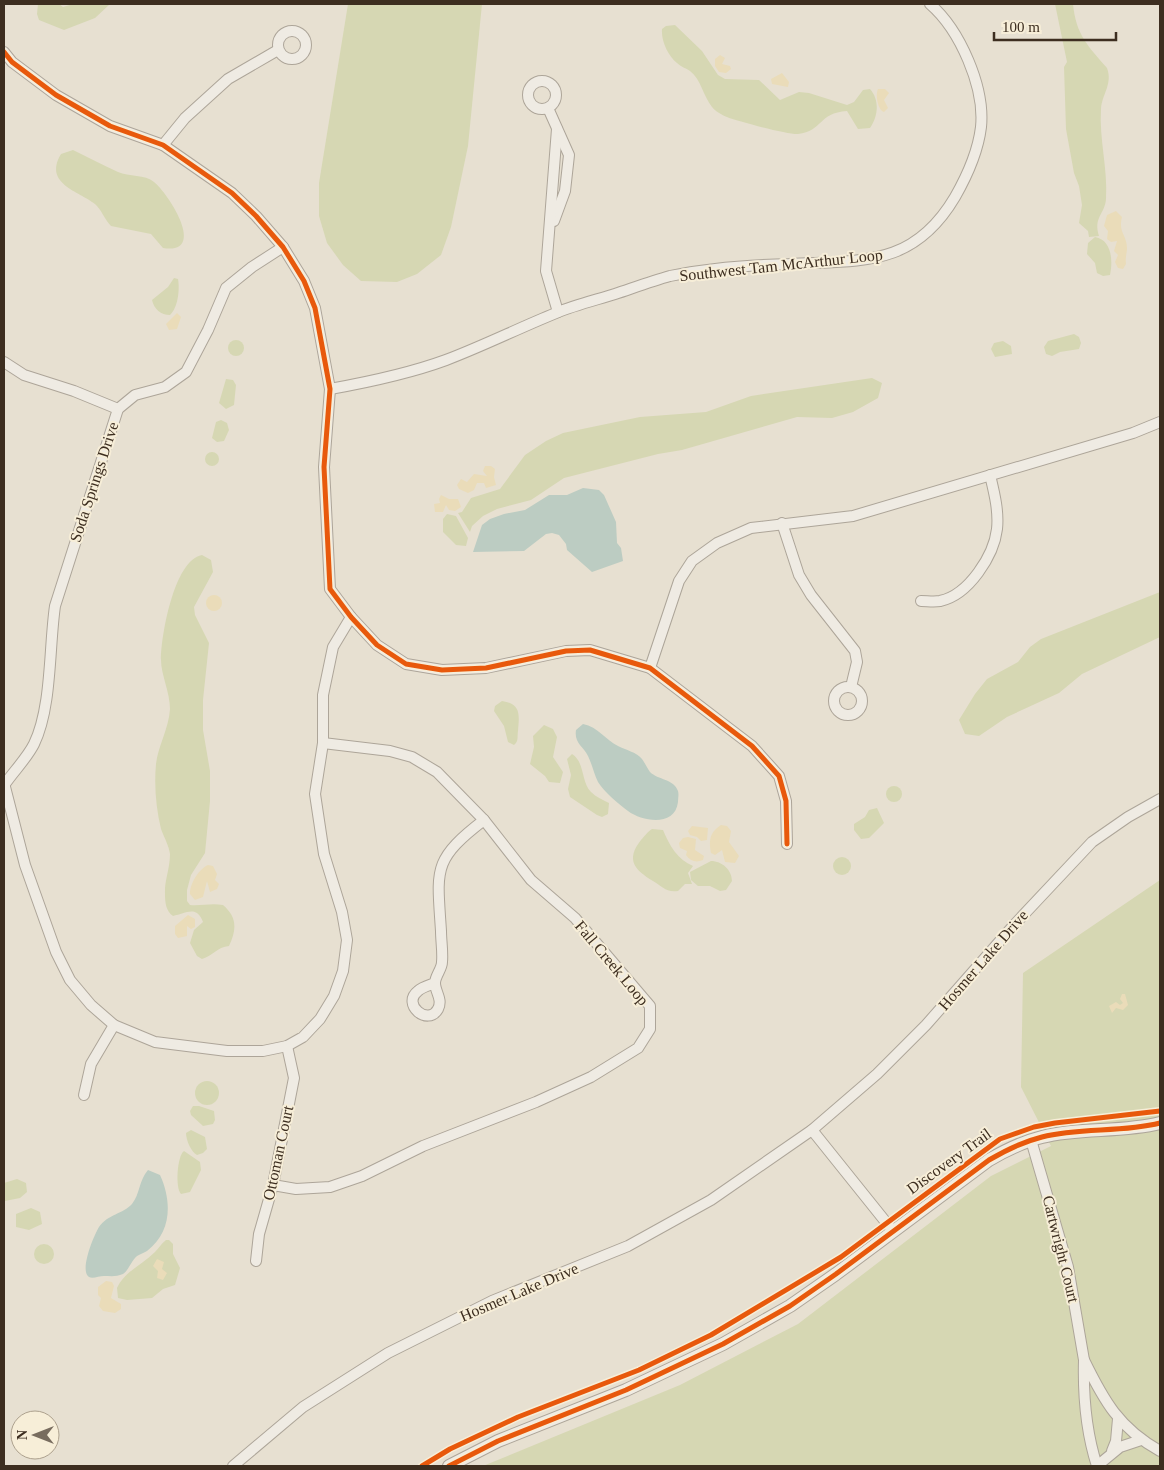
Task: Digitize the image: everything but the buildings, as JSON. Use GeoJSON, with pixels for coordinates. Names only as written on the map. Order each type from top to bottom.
{"type":"FeatureCollection","features":[{"type":"Feature","properties":{"kind":"street","name":"Southwest Tam McArthur Loop"},"geometry":{"type":"LineString","coordinates":[[330,390],[373,381],[444,361],[558,312],[670,276],[726,268],[883,258],[913,245],[942,219],[962,185],[979,144],[981,122],[979,96],[971,66],[943,15],[930,4]]}},
{"type":"Feature","properties":{"kind":"street"},"geometry":{"type":"LineString","coordinates":[[163,145],[185,118],[228,78],[278,50]]}},
{"type":"Feature","properties":{"kind":"street"},"geometry":{"type":"LineString","coordinates":[[4,52],[12,62],[56,95],[110,126],[163,145],[232,193],[256,216],[283,248],[304,281],[315,308],[330,390],[324,467],[330,589],[351,617],[377,645],[406,664],[442,670],[486,668],[566,651],[590,650],[650,668],[752,746],[779,776],[786,801],[787,844]]}},
{"type":"Feature","properties":{"kind":"street"},"geometry":{"type":"LineString","coordinates":[[548,108],[557,129],[546,271],[558,312]]}},
{"type":"Feature","properties":{"kind":"street","name":"Soda Springs Drive"},"geometry":{"type":"LineString","coordinates":[[4,784],[34,744],[44,713],[55,606],[118,409],[135,395],[165,387],[186,372],[226,288],[252,267],[283,248]]}},
{"type":"Feature","properties":{"kind":"street"},"geometry":{"type":"LineString","coordinates":[[4,362],[24,375],[74,391],[118,409]]}},
{"type":"Feature","properties":{"kind":"street"},"geometry":{"type":"LineString","coordinates":[[650,668],[679,580],[692,561],[717,543],[751,528],[853,516],[1133,433],[1160,422]]}},
{"type":"Feature","properties":{"kind":"street"},"geometry":{"type":"LineString","coordinates":[[921,601],[940,601],[950,597],[974,578],[984,565],[992,548],[997,528],[996,505],[990,475]]}},
{"type":"Feature","properties":{"kind":"street"},"geometry":{"type":"LineString","coordinates":[[782,523],[799,575],[811,595],[855,651],[856,668],[851,687]]}},
{"type":"Feature","properties":{"kind":"street"},"geometry":{"type":"LineString","coordinates":[[4,784],[25,865],[56,952],[70,980],[91,1005],[114,1025],[155,1042],[198,1048],[263,1051],[287,1046],[303,1037],[320,1019],[334,996],[343,970],[347,940],[342,912],[324,854],[315,794],[323,742],[323,695],[334,647],[351,617]]}},
{"type":"Feature","properties":{"kind":"street","name":"Fall Creek Loop"},"geometry":{"type":"LineString","coordinates":[[273,1186],[296,1189],[330,1187],[362,1176],[423,1146],[536,1102],[591,1077],[638,1048],[650,1029],[650,1006],[575,918],[532,880],[484,820],[437,772],[412,757],[323,742]]}},
{"type":"Feature","properties":{"kind":"street","name":"Hosmer Lake Drive"},"geometry":{"type":"LineString","coordinates":[[233,1466],[303,1407],[388,1353],[492,1301],[628,1246],[710,1200],[812,1130],[877,1074],[926,1025],[1014,925],[1092,842],[1128,817],[1160,799]]}},
{"type":"Feature","properties":{"kind":"street"},"geometry":{"type":"LineString","coordinates":[[435,983],[442,962],[438,878],[443,861],[459,840],[484,820]]}},
{"type":"Feature","properties":{"kind":"street"},"geometry":{"type":"LineString","coordinates":[[84,1094],[91,1064],[114,1025]]}},
{"type":"Feature","properties":{"kind":"street","name":"Ottoman Court"},"geometry":{"type":"LineString","coordinates":[[256,1261],[259,1234],[273,1186],[294,1078],[287,1046]]}},
{"type":"Feature","properties":{"kind":"street"},"geometry":{"type":"LineString","coordinates":[[450,1466],[498,1441],[626,1390],[723,1344],[790,1306],[989,1160],[1013,1146],[1056,1134],[1120,1130],[1160,1123]]}},
{"type":"Feature","properties":{"kind":"street"},"geometry":{"type":"LineString","coordinates":[[812,1130],[894,1231]]}},
{"type":"Feature","properties":{"kind":"street","name":"Cartwright Court"},"geometry":{"type":"LineString","coordinates":[[1031,1140],[1068,1268],[1084,1360],[1083,1388],[1090,1444],[1097,1466]]}},
{"type":"Feature","properties":{"kind":"street","name":"Cartwright Court"},"geometry":{"type":"LineString","coordinates":[[1084,1360],[1105,1402],[1118,1419],[1141,1440],[1160,1451]]}},
{"type":"Feature","properties":{"kind":"street"},"geometry":{"type":"LineString","coordinates":[[1112,1451],[1116,1441],[1118,1419]]}},
{"type":"Feature","properties":{"kind":"street"},"geometry":{"type":"LineString","coordinates":[[1097,1466],[1112,1451],[1126,1443],[1141,1440]]}},
{"type":"Feature","properties":{"kind":"green space"},"geometry":{"type":"Polygon","coordinates":[[[38,4],[59,4],[63,7],[73,4],[110,4],[95,18],[64,30],[39,20],[37,14],[38,4]]]}},
{"type":"Feature","properties":{"kind":"green space"},"geometry":{"type":"Polygon","coordinates":[[[348,4],[482,4],[468,146],[451,227],[441,255],[417,274],[397,282],[361,281],[343,265],[327,243],[319,216],[319,183],[348,4]]]}},
{"type":"Feature","properties":{"kind":"green space"},"geometry":{"type":"Polygon","coordinates":[[[1055,4],[1073,4],[1080,32],[1107,68],[1109,74],[1101,109],[1106,199],[1097,224],[1099,236],[1089,237],[1088,231],[1079,223],[1082,205],[1066,129],[1064,67],[1067,62],[1055,4]]]}},
{"type":"Feature","properties":{"kind":"green space"},"geometry":{"type":"Polygon","coordinates":[[[675,25],[702,51],[718,75],[725,79],[759,80],[780,100],[799,92],[809,93],[847,105],[854,102],[863,90],[870,89],[877,103],[873,124],[870,128],[858,129],[847,111],[838,112],[825,118],[806,132],[793,134],[732,119],[723,115],[712,107],[694,74],[674,60],[668,52],[664,43],[662,29],[666,26],[675,25]]]}},
{"type":"Feature","properties":{"kind":"green space"},"geometry":{"type":"Polygon","coordinates":[[[73,150],[118,172],[150,179],[154,182],[168,198],[181,222],[184,233],[183,242],[176,248],[163,248],[151,234],[111,226],[95,204],[65,185],[56,173],[61,154],[73,150]]]}},
{"type":"Feature","properties":{"kind":"green space"},"geometry":{"type":"Polygon","coordinates":[[[1095,237],[1105,242],[1110,252],[1110,275],[1103,276],[1097,273],[1095,263],[1087,254],[1088,243],[1095,237]]]}},
{"type":"Feature","properties":{"kind":"green space"},"geometry":{"type":"Polygon","coordinates":[[[174,278],[178,279],[178,298],[173,312],[167,315],[156,309],[152,300],[168,287],[174,278]]]}},
{"type":"Feature","properties":{"kind":"green space"},"geometry":{"type":"Polygon","coordinates":[[[1074,334],[1079,337],[1081,343],[1079,349],[1060,352],[1052,356],[1046,354],[1044,347],[1048,341],[1074,334]]]}},
{"type":"Feature","properties":{"kind":"green space"},"geometry":{"type":"Polygon","coordinates":[[[236,340],[242,342],[244,348],[242,354],[236,356],[230,354],[228,348],[230,342],[236,340]]]}},
{"type":"Feature","properties":{"kind":"green space"},"geometry":{"type":"Polygon","coordinates":[[[1003,341],[1011,346],[1012,354],[995,357],[991,349],[994,343],[1003,341]]]}},
{"type":"Feature","properties":{"kind":"green space"},"geometry":{"type":"Polygon","coordinates":[[[872,378],[882,383],[878,398],[853,412],[832,418],[797,417],[682,450],[658,454],[564,478],[531,500],[497,509],[483,516],[472,526],[470,532],[458,513],[462,512],[471,498],[500,489],[525,455],[546,441],[563,433],[640,417],[706,412],[751,396],[872,378]]]}},
{"type":"Feature","properties":{"kind":"green space"},"geometry":{"type":"Polygon","coordinates":[[[226,379],[233,380],[236,385],[234,405],[226,409],[219,403],[226,379]]]}},
{"type":"Feature","properties":{"kind":"green space"},"geometry":{"type":"Polygon","coordinates":[[[221,420],[227,423],[229,430],[224,441],[217,442],[212,438],[216,422],[221,420]]]}},
{"type":"Feature","properties":{"kind":"green space"},"geometry":{"type":"Polygon","coordinates":[[[209,452],[215,452],[219,459],[215,466],[209,466],[205,462],[205,456],[209,452]]]}},
{"type":"Feature","properties":{"kind":"green space"},"geometry":{"type":"Polygon","coordinates":[[[447,514],[456,516],[468,538],[466,546],[456,545],[443,532],[443,519],[447,514]]]}},
{"type":"Feature","properties":{"kind":"green space"},"geometry":{"type":"Polygon","coordinates":[[[202,555],[211,560],[213,572],[194,607],[195,615],[209,643],[203,700],[203,730],[210,771],[210,801],[205,853],[191,875],[187,890],[187,901],[190,905],[223,905],[231,914],[234,929],[229,946],[221,948],[202,959],[197,956],[190,943],[194,930],[203,922],[201,917],[198,913],[191,911],[173,916],[167,907],[165,888],[170,854],[159,821],[155,780],[157,757],[168,723],[170,709],[169,696],[162,672],[163,634],[177,584],[192,560],[202,555]]]}},
{"type":"Feature","properties":{"kind":"green space"},"geometry":{"type":"Polygon","coordinates":[[[1160,592],[1160,637],[1082,674],[1059,693],[1007,717],[979,736],[965,734],[959,720],[975,694],[987,679],[1018,662],[1030,647],[1041,639],[1160,592]]]}},
{"type":"Feature","properties":{"kind":"green space"},"geometry":{"type":"Polygon","coordinates":[[[502,701],[513,705],[518,712],[518,739],[514,745],[508,742],[504,726],[494,711],[495,706],[502,701]]]}},
{"type":"Feature","properties":{"kind":"green space"},"geometry":{"type":"Polygon","coordinates":[[[544,725],[553,729],[557,737],[553,757],[563,772],[560,783],[549,782],[545,776],[530,764],[534,747],[533,736],[544,725]]]}},
{"type":"Feature","properties":{"kind":"green space"},"geometry":{"type":"Polygon","coordinates":[[[572,754],[579,762],[591,792],[609,803],[608,814],[602,817],[597,815],[570,797],[568,789],[571,775],[567,759],[572,754]]]}},
{"type":"Feature","properties":{"kind":"green space"},"geometry":{"type":"Polygon","coordinates":[[[894,786],[900,788],[902,794],[900,800],[894,802],[888,800],[886,794],[888,788],[894,786]]]}},
{"type":"Feature","properties":{"kind":"green space"},"geometry":{"type":"Polygon","coordinates":[[[877,808],[884,823],[869,838],[861,839],[854,830],[854,824],[865,817],[869,810],[877,808]]]}},
{"type":"Feature","properties":{"kind":"green space"},"geometry":{"type":"Polygon","coordinates":[[[652,829],[663,830],[675,851],[683,860],[693,866],[688,873],[692,884],[685,884],[678,891],[664,889],[641,873],[634,864],[633,859],[636,847],[652,829]]]}},
{"type":"Feature","properties":{"kind":"green space"},"geometry":{"type":"Polygon","coordinates":[[[842,857],[848,860],[851,866],[848,872],[842,875],[836,872],[833,866],[836,860],[842,857]]]}},
{"type":"Feature","properties":{"kind":"green space"},"geometry":{"type":"Polygon","coordinates":[[[711,861],[722,864],[730,873],[732,881],[726,890],[720,891],[710,886],[698,886],[691,880],[690,872],[711,861]]]}},
{"type":"Feature","properties":{"kind":"green space"},"geometry":{"type":"Polygon","coordinates":[[[1160,880],[1160,1466],[483,1466],[680,1385],[798,1324],[991,1176],[1051,1146],[1021,1087],[1023,973],[1160,880]]]}},
{"type":"Feature","properties":{"kind":"green space"},"geometry":{"type":"Polygon","coordinates":[[[207,1081],[216,1084],[219,1093],[216,1102],[207,1105],[198,1102],[195,1093],[198,1084],[207,1081]]]}},
{"type":"Feature","properties":{"kind":"green space"},"geometry":{"type":"Polygon","coordinates":[[[193,1106],[214,1111],[215,1120],[213,1124],[203,1126],[191,1115],[190,1111],[193,1106]]]}},
{"type":"Feature","properties":{"kind":"green space"},"geometry":{"type":"Polygon","coordinates":[[[191,1130],[205,1137],[207,1149],[203,1153],[197,1155],[189,1146],[186,1133],[191,1130]]]}},
{"type":"Feature","properties":{"kind":"green space"},"geometry":{"type":"Polygon","coordinates":[[[184,1151],[200,1162],[201,1170],[190,1192],[181,1194],[178,1185],[178,1172],[180,1159],[184,1151]]]}},
{"type":"Feature","properties":{"kind":"green space"},"geometry":{"type":"Polygon","coordinates":[[[17,1179],[26,1183],[27,1192],[20,1198],[5,1201],[4,1183],[17,1179]]]}},
{"type":"Feature","properties":{"kind":"green space"},"geometry":{"type":"Polygon","coordinates":[[[31,1208],[40,1212],[42,1224],[29,1230],[16,1227],[16,1214],[31,1208]]]}},
{"type":"Feature","properties":{"kind":"green space"},"geometry":{"type":"Polygon","coordinates":[[[166,1240],[173,1244],[173,1254],[180,1268],[175,1285],[163,1289],[152,1298],[127,1300],[118,1298],[117,1288],[124,1277],[150,1257],[166,1240]]]}},
{"type":"Feature","properties":{"kind":"green space"},"geometry":{"type":"Polygon","coordinates":[[[44,1244],[51,1247],[54,1254],[51,1261],[44,1264],[37,1261],[34,1254],[37,1247],[44,1244]]]}},
{"type":"Feature","properties":{"kind":"sand"},"geometry":{"type":"Polygon","coordinates":[[[720,55],[725,58],[722,64],[730,66],[731,69],[726,73],[719,72],[715,66],[715,59],[720,55]]]}},
{"type":"Feature","properties":{"kind":"sand"},"geometry":{"type":"Polygon","coordinates":[[[782,73],[789,82],[788,87],[772,84],[771,79],[782,73]]]}},
{"type":"Feature","properties":{"kind":"sand"},"geometry":{"type":"Polygon","coordinates":[[[878,89],[885,89],[889,93],[884,100],[888,108],[884,112],[878,102],[878,89]]]}},
{"type":"Feature","properties":{"kind":"sand"},"geometry":{"type":"Polygon","coordinates":[[[1116,211],[1122,217],[1121,227],[1127,244],[1126,264],[1123,269],[1118,268],[1115,262],[1118,255],[1114,251],[1117,241],[1111,242],[1107,239],[1108,231],[1104,226],[1107,215],[1116,211]]]}},
{"type":"Feature","properties":{"kind":"sand"},"geometry":{"type":"Polygon","coordinates":[[[177,313],[181,317],[177,329],[169,330],[166,324],[177,313]]]}},
{"type":"Feature","properties":{"kind":"sand"},"geometry":{"type":"Polygon","coordinates":[[[485,466],[491,466],[495,469],[496,485],[486,488],[484,483],[477,483],[474,490],[468,493],[459,489],[457,485],[461,479],[467,482],[474,474],[487,476],[483,471],[485,466]]]}},
{"type":"Feature","properties":{"kind":"sand"},"geometry":{"type":"Polygon","coordinates":[[[441,495],[449,499],[458,499],[461,507],[455,511],[449,510],[446,505],[443,512],[435,512],[434,504],[440,503],[441,495]]]}},
{"type":"Feature","properties":{"kind":"sand"},"geometry":{"type":"Polygon","coordinates":[[[214,595],[220,597],[222,603],[220,609],[214,611],[208,609],[206,603],[208,597],[214,595]]]}},
{"type":"Feature","properties":{"kind":"sand"},"geometry":{"type":"Polygon","coordinates":[[[721,825],[727,826],[731,831],[729,842],[739,856],[735,863],[725,862],[722,850],[715,855],[711,853],[712,834],[721,825]]]}},
{"type":"Feature","properties":{"kind":"sand"},"geometry":{"type":"Polygon","coordinates":[[[692,826],[708,828],[707,840],[701,841],[697,837],[690,835],[688,831],[692,826]]]}},
{"type":"Feature","properties":{"kind":"sand"},"geometry":{"type":"Polygon","coordinates":[[[683,838],[696,839],[695,850],[704,856],[703,860],[689,859],[686,855],[687,851],[680,848],[679,843],[683,838]]]}},
{"type":"Feature","properties":{"kind":"sand"},"geometry":{"type":"Polygon","coordinates":[[[208,865],[213,866],[217,874],[215,880],[219,884],[217,889],[210,892],[207,881],[203,897],[195,900],[190,894],[193,881],[198,873],[208,865]]]}},
{"type":"Feature","properties":{"kind":"sand"},"geometry":{"type":"Polygon","coordinates":[[[188,915],[195,919],[195,927],[191,929],[187,926],[187,936],[178,938],[175,934],[175,926],[188,915]]]}},
{"type":"Feature","properties":{"kind":"sand"},"geometry":{"type":"Polygon","coordinates":[[[1122,994],[1125,994],[1128,1005],[1123,1010],[1116,1008],[1112,1013],[1109,1006],[1116,1002],[1120,1005],[1123,1003],[1120,999],[1122,994]]]}},
{"type":"Feature","properties":{"kind":"sand"},"geometry":{"type":"Polygon","coordinates":[[[157,1259],[164,1262],[162,1269],[167,1273],[163,1280],[157,1278],[158,1271],[153,1266],[157,1259]]]}},
{"type":"Feature","properties":{"kind":"sand"},"geometry":{"type":"Polygon","coordinates":[[[106,1281],[112,1282],[114,1286],[111,1298],[121,1304],[121,1309],[115,1313],[103,1311],[99,1306],[101,1298],[98,1295],[98,1287],[106,1281]]]}},
{"type":"Feature","properties":{"kind":"shaded area"},"geometry":{"type":"Polygon","coordinates":[[[583,488],[599,490],[604,495],[616,522],[617,543],[621,548],[623,561],[592,572],[567,550],[566,544],[559,535],[552,533],[546,534],[524,551],[473,552],[482,525],[490,519],[525,510],[549,495],[567,495],[583,488]]]}},
{"type":"Feature","properties":{"kind":"shaded area"},"geometry":{"type":"Polygon","coordinates":[[[583,724],[598,731],[618,746],[637,755],[653,775],[676,787],[678,802],[676,810],[671,816],[658,820],[642,818],[628,811],[608,794],[598,782],[588,756],[576,738],[576,730],[583,724]]]}},
{"type":"Feature","properties":{"kind":"shaded area"},"geometry":{"type":"Polygon","coordinates":[[[148,1170],[160,1175],[167,1195],[167,1216],[161,1235],[147,1251],[135,1258],[123,1274],[89,1277],[86,1273],[86,1261],[99,1227],[107,1219],[132,1204],[148,1170]]]}},
{"type":"Feature","properties":{"kind":"cycle path"},"geometry":{"type":"LineString","coordinates":[[4,52],[12,62],[56,95],[110,126],[163,145],[232,193],[256,216],[283,247],[304,281],[315,308],[330,389],[324,467],[330,589],[351,617],[377,645],[406,664],[442,670],[486,668],[566,651],[590,650],[650,668],[752,746],[779,776],[786,801],[787,844]]}},
{"type":"Feature","properties":{"kind":"cycle path","name":"Discovery Trail"},"geometry":{"type":"LineString","coordinates":[[422,1466],[450,1449],[518,1417],[639,1370],[711,1335],[841,1257],[1000,1139],[1034,1127],[1055,1123],[1160,1111]]}},
{"type":"Feature","properties":{"kind":"cycle path"},"geometry":{"type":"LineString","coordinates":[[449,1466],[498,1441],[626,1390],[723,1344],[790,1306],[989,1160],[1008,1150],[1035,1139],[1056,1134],[1130,1128],[1160,1123]]}}]}
